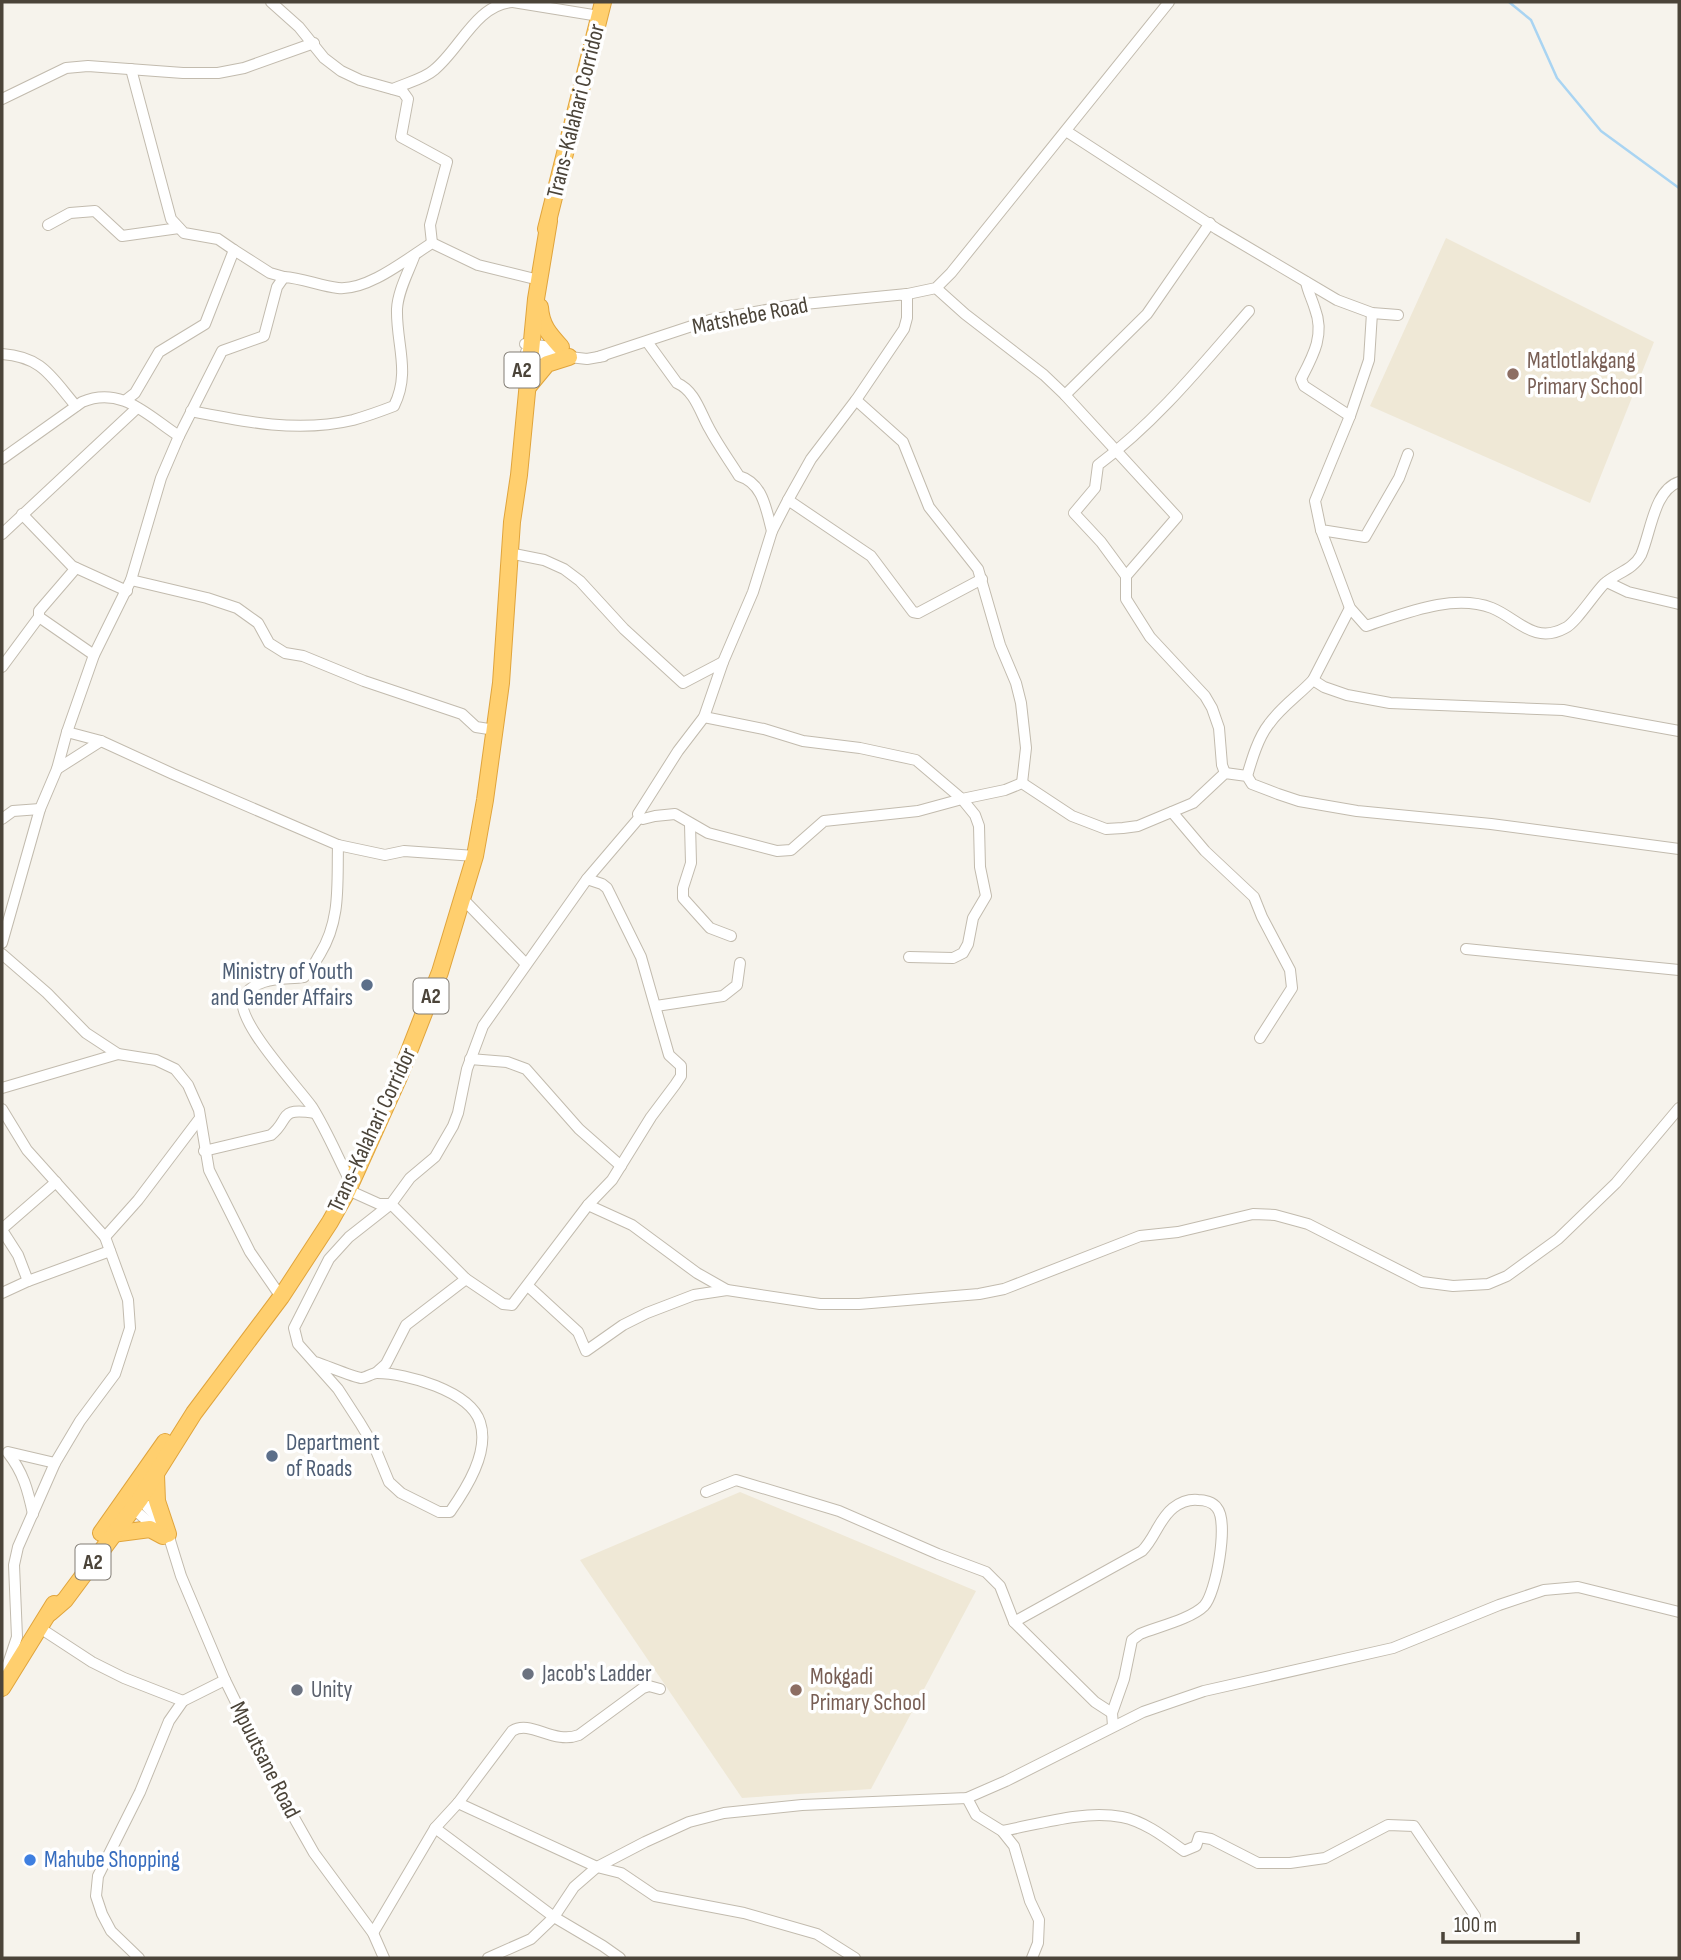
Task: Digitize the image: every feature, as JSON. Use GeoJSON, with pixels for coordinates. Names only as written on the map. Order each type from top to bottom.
{"type":"FeatureCollection","features":[{"type":"Feature","properties":{"kind":"highway","name":"Trans-Kalahari Corridor"},"geometry":{"type":"LineString","coordinates":[[512,522],[512,476],[536,279],[601,9]]}},
{"type":"Feature","properties":{"kind":"highway"},"geometry":{"type":"LineString","coordinates":[[528,387],[547,364],[565,352],[546,331],[541,317],[536,279]]}},
{"type":"Feature","properties":{"kind":"highway","name":"Trans-Kalahari Corridor"},"geometry":{"type":"LineString","coordinates":[[132,1500],[156,1475],[194,1413],[281,1297],[350,1187],[418,1030],[440,972],[475,856],[495,730],[501,683],[512,522],[528,387],[528,348]]}},
{"type":"Feature","properties":{"kind":"highway","name":"Trans-Kalahari Corridor"},"geometry":{"type":"LineString","coordinates":[[132,1500],[172,1432],[194,1413]]}},
{"type":"Feature","properties":{"kind":"highway"},"geometry":{"type":"LineString","coordinates":[[156,1475],[157,1501],[168,1539]]}},
{"type":"Feature","properties":{"kind":"highway","name":"A2"},"geometry":{"type":"LineString","coordinates":[[50,1613],[65,1600],[113,1534],[132,1500]]}},
{"type":"Feature","properties":{"kind":"highway","name":"A2"},"geometry":{"type":"LineString","coordinates":[[2,1688],[50,1613],[58,1595],[132,1500]]}},
{"type":"Feature","properties":{"kind":"highway"},"geometry":{"type":"LineString","coordinates":[[113,1534],[150,1529],[168,1539]]}},
{"type":"Feature","properties":{"kind":"street"},"geometry":{"type":"LineString","coordinates":[[271,2],[314,43],[324,58],[341,71],[360,80],[403,92],[408,99],[401,137],[447,162],[430,225],[432,243]]}},
{"type":"Feature","properties":{"kind":"street"},"geometry":{"type":"LineString","coordinates":[[393,89],[433,72],[487,11],[505,2],[601,9]]}},
{"type":"Feature","properties":{"kind":"street"},"geometry":{"type":"LineString","coordinates":[[528,348],[598,357],[648,343],[710,320],[794,305],[907,295],[936,288],[951,273],[1169,2]]}},
{"type":"Feature","properties":{"kind":"street"},"geometry":{"type":"LineString","coordinates":[[2,99],[66,68],[88,66],[218,73],[244,68],[314,43]]}},
{"type":"Feature","properties":{"kind":"street"},"geometry":{"type":"LineString","coordinates":[[131,69],[171,219],[184,233],[218,239],[270,274],[341,288],[353,288],[414,257],[432,243]]}},
{"type":"Feature","properties":{"kind":"street"},"geometry":{"type":"LineString","coordinates":[[1066,131],[1337,300],[1372,313],[1398,316]]}},
{"type":"Feature","properties":{"kind":"street"},"geometry":{"type":"LineString","coordinates":[[48,225],[70,213],[95,211],[122,236],[179,228]]}},
{"type":"Feature","properties":{"kind":"street"},"geometry":{"type":"LineString","coordinates":[[1065,395],[1147,314],[1210,223]]}},
{"type":"Feature","properties":{"kind":"street"},"geometry":{"type":"LineString","coordinates":[[432,243],[478,265],[536,279]]}},
{"type":"Feature","properties":{"kind":"street"},"geometry":{"type":"LineString","coordinates":[[126,400],[135,393],[159,352],[205,324],[234,250]]}},
{"type":"Feature","properties":{"kind":"street"},"geometry":{"type":"LineString","coordinates":[[191,411],[252,424],[293,426],[351,420],[394,406],[400,395],[403,360],[397,309],[414,257]]}},
{"type":"Feature","properties":{"kind":"street"},"geometry":{"type":"LineString","coordinates":[[2,943],[40,809],[57,769],[94,654],[129,586],[161,478],[222,351],[264,336],[277,287],[284,278]]}},
{"type":"Feature","properties":{"kind":"street"},"geometry":{"type":"LineString","coordinates":[[1306,282],[1320,335],[1301,379],[1304,386],[1350,416]]}},
{"type":"Feature","properties":{"kind":"street"},"geometry":{"type":"LineString","coordinates":[[936,288],[1044,375],[1177,517],[1126,576]]}},
{"type":"Feature","properties":{"kind":"street"},"geometry":{"type":"LineString","coordinates":[[315,1362],[361,1378],[376,1373],[425,1381],[443,1388],[474,1413],[480,1421],[482,1443],[478,1461],[460,1499],[450,1512],[439,1512],[401,1493],[389,1482],[360,1423],[338,1389],[298,1344],[294,1328],[329,1259],[349,1237],[391,1204],[410,1178],[435,1157],[453,1126],[470,1059],[483,1026],[587,879],[639,818],[638,814],[648,796],[704,717],[752,592],[772,531],[811,459],[856,400],[904,329],[908,318],[907,295]]}},
{"type":"Feature","properties":{"kind":"street"},"geometry":{"type":"LineString","coordinates":[[1225,773],[1219,728],[1212,708],[1205,696],[1138,620],[1126,598],[1126,576],[1101,542],[1074,513],[1095,488],[1098,465],[1157,413],[1249,311]]}},
{"type":"Feature","properties":{"kind":"street"},"geometry":{"type":"LineString","coordinates":[[1372,313],[1369,360],[1350,416],[1315,501],[1321,530],[1350,608],[1366,626],[1423,608],[1461,603],[1491,608],[1528,631],[1554,632],[1567,628],[1607,582],[1634,565],[1664,491],[1679,482]]}},
{"type":"Feature","properties":{"kind":"street","name":"Matshebe Road"},"geometry":{"type":"LineString","coordinates":[[598,357],[710,320]]}},
{"type":"Feature","properties":{"kind":"street"},"geometry":{"type":"LineString","coordinates":[[648,343],[677,383],[683,386],[696,402],[739,476],[749,479],[757,487],[772,531]]}},
{"type":"Feature","properties":{"kind":"street"},"geometry":{"type":"LineString","coordinates":[[2,354],[32,360],[41,365],[76,406]]}},
{"type":"Feature","properties":{"kind":"street"},"geometry":{"type":"LineString","coordinates":[[2,459],[76,406],[102,396],[126,400],[179,436]]}},
{"type":"Feature","properties":{"kind":"street"},"geometry":{"type":"LineString","coordinates":[[856,400],[903,442],[929,507],[978,569],[1000,645],[1016,683],[1021,703],[1026,748],[1022,783]]}},
{"type":"Feature","properties":{"kind":"street"},"geometry":{"type":"LineString","coordinates":[[2,534],[137,408]]}},
{"type":"Feature","properties":{"kind":"street"},"geometry":{"type":"LineString","coordinates":[[1321,530],[1365,537],[1399,478],[1408,454]]}},
{"type":"Feature","properties":{"kind":"street"},"geometry":{"type":"LineString","coordinates":[[788,500],[871,556],[913,612],[918,613],[982,579]]}},
{"type":"Feature","properties":{"kind":"street"},"geometry":{"type":"LineString","coordinates":[[22,514],[76,568],[129,586],[207,598],[237,608],[258,623],[269,643],[285,653],[303,656],[364,681],[461,714],[476,727],[495,730]]}},
{"type":"Feature","properties":{"kind":"street"},"geometry":{"type":"LineString","coordinates":[[509,554],[544,560],[564,569],[580,581],[624,629],[683,683],[723,662]]}},
{"type":"Feature","properties":{"kind":"street"},"geometry":{"type":"LineString","coordinates":[[2,667],[39,617],[39,611],[76,568]]}},
{"type":"Feature","properties":{"kind":"street"},"geometry":{"type":"LineString","coordinates":[[1607,582],[1628,592],[1679,604]]}},
{"type":"Feature","properties":{"kind":"street"},"geometry":{"type":"LineString","coordinates":[[1247,776],[1268,725],[1284,706],[1314,680],[1350,608]]}},
{"type":"Feature","properties":{"kind":"street"},"geometry":{"type":"LineString","coordinates":[[39,617],[94,654]]}},
{"type":"Feature","properties":{"kind":"street"},"geometry":{"type":"LineString","coordinates":[[1314,680],[1324,687],[1347,695],[1390,703],[1563,710],[1679,731]]}},
{"type":"Feature","properties":{"kind":"street"},"geometry":{"type":"LineString","coordinates":[[704,717],[764,729],[803,741],[860,748],[916,760],[962,799],[975,815],[979,826],[980,867],[986,896],[973,918],[968,944],[963,953],[953,958],[909,957]]}},
{"type":"Feature","properties":{"kind":"street"},"geometry":{"type":"LineString","coordinates":[[67,732],[102,741],[338,845],[385,855],[404,851],[475,856]]}},
{"type":"Feature","properties":{"kind":"street"},"geometry":{"type":"LineString","coordinates":[[57,769],[102,741]]}},
{"type":"Feature","properties":{"kind":"street"},"geometry":{"type":"LineString","coordinates":[[1022,783],[1072,816],[1107,829],[1138,826],[1193,803],[1225,773]]}},
{"type":"Feature","properties":{"kind":"street"},"geometry":{"type":"LineString","coordinates":[[1225,773],[1247,776]]}},
{"type":"Feature","properties":{"kind":"street"},"geometry":{"type":"LineString","coordinates":[[1247,776],[1252,784],[1298,801],[1357,811],[1491,824],[1679,849]]}},
{"type":"Feature","properties":{"kind":"street"},"geometry":{"type":"LineString","coordinates":[[639,818],[675,814],[708,833],[777,851],[790,850],[824,821],[918,811],[1005,790],[1022,783]]}},
{"type":"Feature","properties":{"kind":"street"},"geometry":{"type":"LineString","coordinates":[[2,818],[13,811],[40,809]]}},
{"type":"Feature","properties":{"kind":"street"},"geometry":{"type":"LineString","coordinates":[[1172,812],[1205,850],[1254,897],[1262,918],[1290,970],[1292,988],[1260,1038]]}},
{"type":"Feature","properties":{"kind":"street"},"geometry":{"type":"LineString","coordinates":[[690,824],[691,863],[683,888],[683,898],[710,928],[731,936]]}},
{"type":"Feature","properties":{"kind":"street"},"geometry":{"type":"LineString","coordinates":[[338,845],[338,904],[334,922],[316,960],[304,977],[278,978],[253,988],[244,996],[242,1005],[245,1016],[315,1113],[350,1187],[379,1204],[391,1204],[466,1279],[506,1306],[512,1305],[528,1286],[588,1205],[612,1180],[644,1127],[681,1076],[681,1066],[669,1055],[640,957],[607,888],[587,879]]}},
{"type":"Feature","properties":{"kind":"street"},"geometry":{"type":"LineString","coordinates":[[463,900],[525,963]]}},
{"type":"Feature","properties":{"kind":"street"},"geometry":{"type":"LineString","coordinates":[[1466,949],[1679,970]]}},
{"type":"Feature","properties":{"kind":"street"},"geometry":{"type":"LineString","coordinates":[[2,954],[47,993],[79,1028],[118,1054],[156,1060],[175,1069],[194,1097],[209,1170],[250,1252],[281,1297]]}},
{"type":"Feature","properties":{"kind":"street"},"geometry":{"type":"LineString","coordinates":[[656,1006],[723,996],[737,985],[740,963]]}},
{"type":"Feature","properties":{"kind":"street"},"geometry":{"type":"LineString","coordinates":[[2,1088],[118,1054]]}},
{"type":"Feature","properties":{"kind":"street"},"geometry":{"type":"LineString","coordinates":[[470,1059],[507,1062],[526,1069],[579,1129],[621,1166]]}},
{"type":"Feature","properties":{"kind":"street"},"geometry":{"type":"LineString","coordinates":[[528,1286],[578,1332],[586,1351],[623,1325],[666,1304],[694,1295],[727,1290],[820,1304],[859,1304],[979,1294],[1004,1289],[1140,1236],[1178,1232],[1253,1214],[1307,1224],[1422,1282],[1453,1286],[1488,1284],[1507,1276],[1558,1239],[1616,1183],[1679,1108]]}},
{"type":"Feature","properties":{"kind":"street"},"geometry":{"type":"LineString","coordinates":[[2,1109],[27,1150],[105,1237],[128,1300],[131,1328],[115,1374],[80,1421],[55,1463],[18,1547],[14,1565],[17,1637],[2,1682]]}},
{"type":"Feature","properties":{"kind":"street"},"geometry":{"type":"LineString","coordinates":[[204,1151],[271,1135],[285,1115],[293,1112],[315,1113]]}},
{"type":"Feature","properties":{"kind":"street"},"geometry":{"type":"LineString","coordinates":[[105,1237],[138,1200],[200,1118]]}},
{"type":"Feature","properties":{"kind":"street"},"geometry":{"type":"LineString","coordinates":[[28,1281],[18,1255],[2,1229],[56,1182]]}},
{"type":"Feature","properties":{"kind":"street"},"geometry":{"type":"LineString","coordinates":[[588,1205],[632,1225],[698,1273],[727,1290]]}},
{"type":"Feature","properties":{"kind":"street"},"geometry":{"type":"LineString","coordinates":[[2,1293],[110,1251]]}},
{"type":"Feature","properties":{"kind":"street"},"geometry":{"type":"LineString","coordinates":[[376,1373],[390,1356],[405,1325],[466,1279]]}},
{"type":"Feature","properties":{"kind":"street"},"geometry":{"type":"LineString","coordinates":[[5,1451],[55,1463]]}},
{"type":"Feature","properties":{"kind":"street"},"geometry":{"type":"LineString","coordinates":[[5,1451],[19,1467],[27,1484],[33,1514]]}},
{"type":"Feature","properties":{"kind":"street"},"geometry":{"type":"LineString","coordinates":[[706,1492],[736,1480],[839,1511],[937,1555],[986,1572],[1000,1586],[1014,1622],[1095,1702],[1112,1713]]}},
{"type":"Feature","properties":{"kind":"street"},"geometry":{"type":"LineString","coordinates":[[1014,1622],[1142,1551],[1149,1544],[1164,1516],[1189,1499],[1206,1500],[1217,1507],[1222,1531],[1209,1598],[1202,1608],[1140,1634],[1132,1640],[1124,1679],[1112,1713],[1113,1726]]}},
{"type":"Feature","properties":{"kind":"street","name":"Mpuutsane Road"},"geometry":{"type":"LineString","coordinates":[[132,1500],[168,1539],[225,1680],[284,1800],[314,1853],[373,1933],[384,1958]]}},
{"type":"Feature","properties":{"kind":"street"},"geometry":{"type":"LineString","coordinates":[[488,1958],[531,1940],[554,1917],[574,1887],[597,1867],[690,1822],[724,1814],[802,1805],[967,1798],[1143,1712],[1204,1691],[1393,1648],[1499,1605],[1544,1590],[1578,1587],[1679,1612]]}},
{"type":"Feature","properties":{"kind":"street"},"geometry":{"type":"LineString","coordinates":[[40,1628],[92,1662],[124,1678],[183,1701]]}},
{"type":"Feature","properties":{"kind":"street"},"geometry":{"type":"LineString","coordinates":[[139,1958],[111,1931],[102,1914],[96,1896],[97,1876],[140,1792],[169,1721],[183,1701],[225,1680]]}},
{"type":"Feature","properties":{"kind":"street"},"geometry":{"type":"LineString","coordinates":[[373,1933],[435,1828],[458,1803],[512,1731],[518,1727],[526,1727],[561,1739],[571,1738],[643,1688],[649,1686],[660,1689]]}},
{"type":"Feature","properties":{"kind":"street"},"geometry":{"type":"LineString","coordinates":[[967,1798],[976,1815],[1002,1831],[1014,1846],[1030,1901],[1039,1920],[1038,1943],[1032,1958]]}},
{"type":"Feature","properties":{"kind":"street"},"geometry":{"type":"LineString","coordinates":[[458,1803],[597,1867],[621,1873],[655,1896],[744,1913],[817,1934],[855,1958]]}},
{"type":"Feature","properties":{"kind":"street"},"geometry":{"type":"LineString","coordinates":[[1002,1831],[1092,1816],[1123,1817],[1147,1827],[1184,1851],[1196,1846],[1199,1838],[1211,1839],[1258,1863],[1290,1863],[1325,1858],[1388,1825],[1414,1826],[1475,1916]]}},
{"type":"Feature","properties":{"kind":"street"},"geometry":{"type":"LineString","coordinates":[[435,1828],[554,1917],[620,1958]]}},
{"type":"Feature","properties":{"kind":"shaded area","name":"Matlotlakgang Primary School"},"geometry":{"type":"Polygon","coordinates":[[[1446,238],[1654,342],[1590,503],[1370,406],[1446,238]]]}},
{"type":"Feature","properties":{"kind":"shaded area","name":"Mokgadi Primary School"},"geometry":{"type":"Polygon","coordinates":[[[740,1492],[976,1591],[871,1789],[742,1798],[580,1560],[740,1492]]]}},
{"type":"Feature","properties":{"kind":"waterway"},"geometry":{"type":"LineString","coordinates":[[1509,2],[1531,20],[1557,78],[1601,131],[1679,188]]}},
{"type":"Feature","properties":{"kind":"place","name":"Matlotlakgang Primary School"},"geometry":{"type":"Point","coordinates":[1513,374]}},
{"type":"Feature","properties":{"kind":"place","name":"Ministry of Youth and Gender Affairs"},"geometry":{"type":"Point","coordinates":[367,985]}},
{"type":"Feature","properties":{"kind":"place","name":"Department of Roads"},"geometry":{"type":"Point","coordinates":[272,1456]}},
{"type":"Feature","properties":{"kind":"place","name":"Jacob's Ladder"},"geometry":{"type":"Point","coordinates":[528,1674]}},
{"type":"Feature","properties":{"kind":"place","name":"Unity"},"geometry":{"type":"Point","coordinates":[297,1690]}},
{"type":"Feature","properties":{"kind":"place","name":"Mokgadi Primary School"},"geometry":{"type":"Point","coordinates":[796,1690]}},
{"type":"Feature","properties":{"kind":"place","name":"Mahube Shopping"},"geometry":{"type":"Point","coordinates":[30,1860]}}]}
